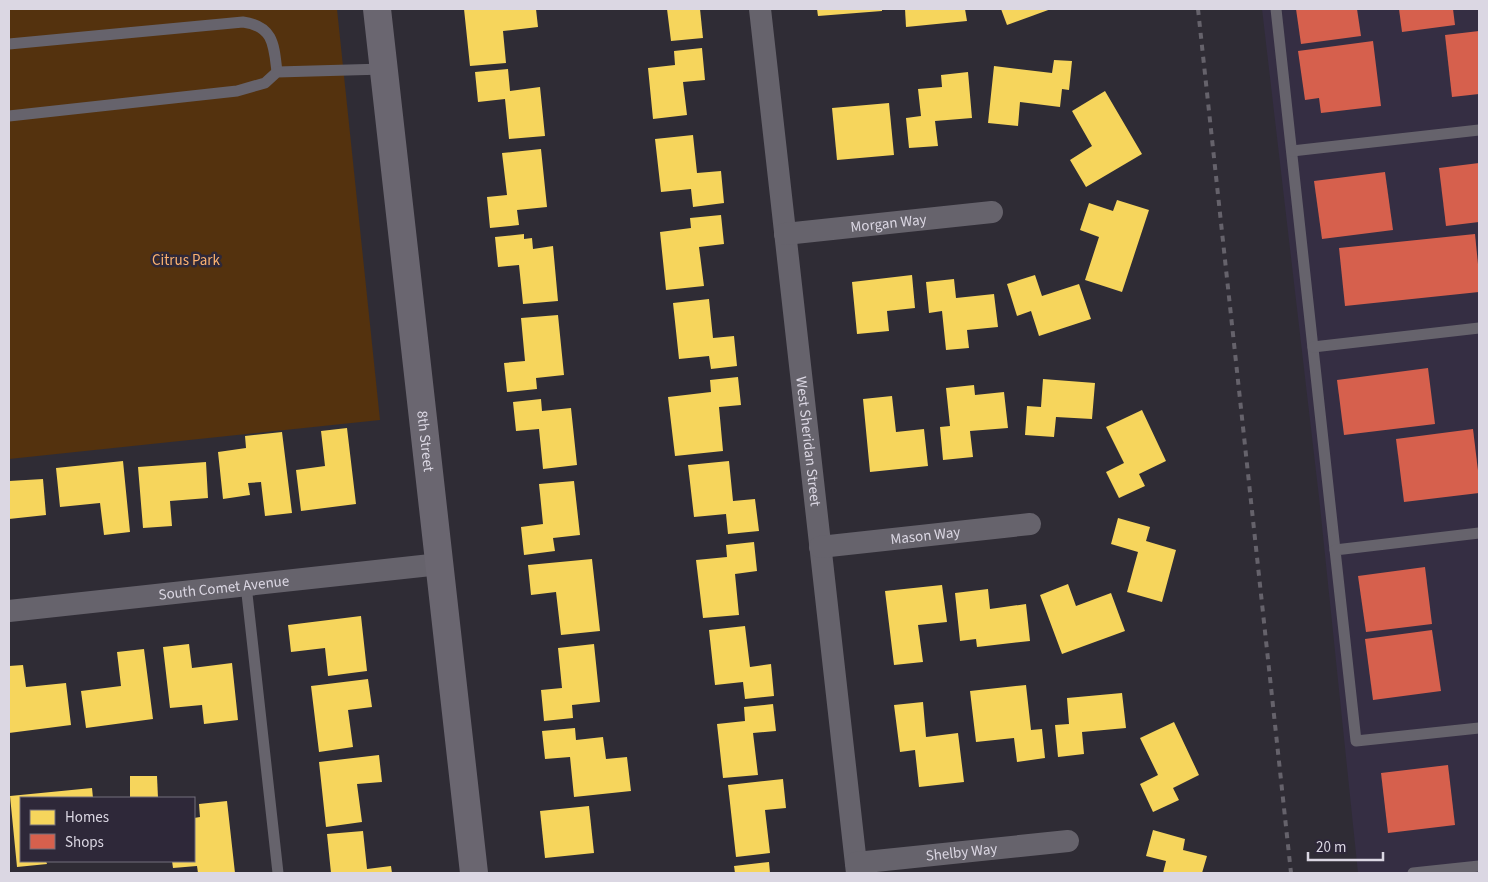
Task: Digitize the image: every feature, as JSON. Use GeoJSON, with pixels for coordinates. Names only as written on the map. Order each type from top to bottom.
{"type":"FeatureCollection","features":[{"type":"Feature","properties":{"kind":"street","name":"8th Street"},"geometry":{"type":"LineString","coordinates":[[377,9],[474,873]]}},
{"type":"Feature","properties":{"kind":"street","name":"West Sheridan Street"},"geometry":{"type":"LineString","coordinates":[[760,9],[856,868]]}},
{"type":"Feature","properties":{"kind":"street","name":"Morgan Way"},"geometry":{"type":"LineString","coordinates":[[785,234],[992,212]]}},
{"type":"Feature","properties":{"kind":"street","name":"Mason Way"},"geometry":{"type":"LineString","coordinates":[[820,547],[1030,524]]}},
{"type":"Feature","properties":{"kind":"street","name":"South Comet Avenue"},"geometry":{"type":"LineString","coordinates":[[9,611],[440,564]]}},
{"type":"Feature","properties":{"kind":"street","name":"Shelby Way"},"geometry":{"type":"LineString","coordinates":[[856,868],[1068,841]]}},
{"type":"Feature","properties":{"kind":"lane"},"geometry":{"type":"LineString","coordinates":[[1276,9],[1356,741],[1479,728]]}},
{"type":"Feature","properties":{"kind":"lane"},"geometry":{"type":"LineString","coordinates":[[9,44],[243,22],[254,24],[267,32],[273,42],[277,72]]}},
{"type":"Feature","properties":{"kind":"lane"},"geometry":{"type":"LineString","coordinates":[[9,116],[237,91],[265,83],[277,72],[384,69]]}},
{"type":"Feature","properties":{"kind":"lane"},"geometry":{"type":"LineString","coordinates":[[1292,151],[1479,130]]}},
{"type":"Feature","properties":{"kind":"lane"},"geometry":{"type":"LineString","coordinates":[[1313,347],[1479,328]]}},
{"type":"Feature","properties":{"kind":"lane"},"geometry":{"type":"LineString","coordinates":[[1335,550],[1479,534]]}},
{"type":"Feature","properties":{"kind":"lane"},"geometry":{"type":"LineString","coordinates":[[246,585],[278,873]]}},
{"type":"Feature","properties":{"kind":"lane"},"geometry":{"type":"LineString","coordinates":[[1413,873],[1479,866]]}},
{"type":"Feature","properties":{"kind":"shaded area"},"geometry":{"type":"Polygon","coordinates":[[[1262,9],[1479,9],[1479,873],[1358,873],[1319,497],[1262,9]]]}},
{"type":"Feature","properties":{"kind":"green space","name":"Citrus Park"},"geometry":{"type":"Polygon","coordinates":[[[9,9],[337,9],[380,420],[9,459],[9,9]]]}},
{"type":"Feature","properties":{"kind":"building: Homes"},"geometry":{"type":"Polygon","coordinates":[[[464,9],[536,9],[538,27],[503,31],[506,63],[470,66],[464,9]]]}},
{"type":"Feature","properties":{"kind":"building: Homes"},"geometry":{"type":"Polygon","coordinates":[[[667,9],[700,9],[703,38],[671,41],[667,9]]]}},
{"type":"Feature","properties":{"kind":"building: Homes"},"geometry":{"type":"Polygon","coordinates":[[[817,9],[882,9],[882,11],[818,16],[817,9]]]}},
{"type":"Feature","properties":{"kind":"building: Homes"},"geometry":{"type":"Polygon","coordinates":[[[905,9],[965,9],[967,21],[906,27],[905,9]]]}},
{"type":"Feature","properties":{"kind":"building: Homes"},"geometry":{"type":"Polygon","coordinates":[[[1001,9],[1051,9],[1007,25],[1001,9]]]}},
{"type":"Feature","properties":{"kind":"building: Homes"},"geometry":{"type":"Polygon","coordinates":[[[702,48],[705,80],[683,82],[687,115],[653,119],[648,68],[675,65],[674,51],[702,48]]]}},
{"type":"Feature","properties":{"kind":"building: Homes"},"geometry":{"type":"Polygon","coordinates":[[[1054,60],[1072,61],[1069,90],[1062,89],[1060,107],[1020,102],[1018,126],[988,123],[994,66],[1052,73],[1054,60]]]}},
{"type":"Feature","properties":{"kind":"building: Homes"},"geometry":{"type":"Polygon","coordinates":[[[508,69],[510,91],[540,87],[545,136],[509,139],[505,99],[478,102],[475,72],[508,69]]]}},
{"type":"Feature","properties":{"kind":"building: Homes"},"geometry":{"type":"Polygon","coordinates":[[[968,72],[972,118],[935,121],[938,146],[909,148],[906,118],[921,116],[918,89],[942,87],[941,75],[968,72]]]}},
{"type":"Feature","properties":{"kind":"building: Homes"},"geometry":{"type":"Polygon","coordinates":[[[1105,91],[1142,154],[1086,187],[1070,160],[1092,146],[1072,111],[1105,91]]]}},
{"type":"Feature","properties":{"kind":"building: Homes"},"geometry":{"type":"Polygon","coordinates":[[[889,103],[894,155],[837,160],[832,108],[889,103]]]}},
{"type":"Feature","properties":{"kind":"building: Homes"},"geometry":{"type":"Polygon","coordinates":[[[693,135],[697,173],[721,171],[724,203],[693,207],[691,189],[661,192],[655,139],[693,135]]]}},
{"type":"Feature","properties":{"kind":"building: Homes"},"geometry":{"type":"Polygon","coordinates":[[[541,149],[547,207],[517,210],[519,225],[490,228],[487,197],[507,195],[502,153],[541,149]]]}},
{"type":"Feature","properties":{"kind":"building: Homes"},"geometry":{"type":"Polygon","coordinates":[[[1117,200],[1149,210],[1122,292],[1085,280],[1099,237],[1080,230],[1089,203],[1113,211],[1117,200]]]}},
{"type":"Feature","properties":{"kind":"building: Homes"},"geometry":{"type":"Polygon","coordinates":[[[721,215],[724,244],[699,247],[704,286],[666,290],[660,232],[691,228],[690,218],[721,215]]]}},
{"type":"Feature","properties":{"kind":"building: Homes"},"geometry":{"type":"Polygon","coordinates":[[[524,234],[524,239],[532,238],[533,249],[553,246],[558,301],[523,304],[519,265],[498,267],[495,237],[524,234]]]}},
{"type":"Feature","properties":{"kind":"building: Homes"},"geometry":{"type":"Polygon","coordinates":[[[912,275],[915,308],[887,311],[889,331],[857,334],[852,282],[912,275]]]}},
{"type":"Feature","properties":{"kind":"building: Homes"},"geometry":{"type":"Polygon","coordinates":[[[1035,275],[1042,296],[1079,284],[1091,319],[1039,336],[1031,311],[1017,316],[1007,284],[1035,275]]]}},
{"type":"Feature","properties":{"kind":"building: Homes"},"geometry":{"type":"Polygon","coordinates":[[[954,279],[956,298],[994,294],[998,327],[967,330],[969,348],[946,350],[942,311],[929,313],[926,282],[954,279]]]}},
{"type":"Feature","properties":{"kind":"building: Homes"},"geometry":{"type":"Polygon","coordinates":[[[709,299],[713,338],[734,336],[737,366],[711,369],[709,356],[679,359],[673,303],[709,299]]]}},
{"type":"Feature","properties":{"kind":"building: Homes"},"geometry":{"type":"Polygon","coordinates":[[[558,315],[564,375],[536,378],[537,389],[507,392],[504,363],[525,361],[521,318],[558,315]]]}},
{"type":"Feature","properties":{"kind":"building: Homes"},"geometry":{"type":"Polygon","coordinates":[[[738,377],[741,405],[719,407],[723,451],[675,456],[668,397],[711,392],[710,380],[738,377]]]}},
{"type":"Feature","properties":{"kind":"building: Homes"},"geometry":{"type":"Polygon","coordinates":[[[1043,379],[1095,383],[1092,419],[1056,417],[1054,437],[1025,435],[1027,406],[1041,407],[1043,379]]]}},
{"type":"Feature","properties":{"kind":"building: Homes"},"geometry":{"type":"Polygon","coordinates":[[[974,385],[975,395],[1004,392],[1008,428],[970,431],[973,457],[943,460],[940,427],[950,426],[946,388],[974,385]]]}},
{"type":"Feature","properties":{"kind":"building: Homes"},"geometry":{"type":"Polygon","coordinates":[[[892,396],[896,432],[924,429],[928,466],[870,472],[863,399],[892,396]]]}},
{"type":"Feature","properties":{"kind":"building: Homes"},"geometry":{"type":"Polygon","coordinates":[[[541,399],[542,411],[571,408],[577,465],[543,469],[539,429],[516,431],[513,402],[541,399]]]}},
{"type":"Feature","properties":{"kind":"building: Homes"},"geometry":{"type":"Polygon","coordinates":[[[1142,410],[1166,461],[1139,474],[1145,486],[1119,498],[1106,472],[1124,463],[1106,427],[1142,410]]]}},
{"type":"Feature","properties":{"kind":"building: Homes"},"geometry":{"type":"Polygon","coordinates":[[[347,428],[356,504],[301,511],[296,470],[325,466],[321,431],[347,428]]]}},
{"type":"Feature","properties":{"kind":"building: Homes"},"geometry":{"type":"Polygon","coordinates":[[[282,432],[292,513],[265,516],[261,482],[248,483],[250,495],[223,499],[218,452],[246,448],[245,436],[282,432]]]}},
{"type":"Feature","properties":{"kind":"building: Homes"},"geometry":{"type":"Polygon","coordinates":[[[123,461],[130,532],[104,535],[100,503],[60,507],[56,468],[123,461]]]}},
{"type":"Feature","properties":{"kind":"building: Homes"},"geometry":{"type":"Polygon","coordinates":[[[729,461],[733,501],[755,499],[759,531],[728,534],[726,514],[694,517],[688,465],[729,461]]]}},
{"type":"Feature","properties":{"kind":"building: Homes"},"geometry":{"type":"Polygon","coordinates":[[[206,462],[208,498],[170,501],[172,526],[143,528],[138,467],[206,462]]]}},
{"type":"Feature","properties":{"kind":"building: Homes"},"geometry":{"type":"Polygon","coordinates":[[[43,479],[46,515],[9,519],[9,481],[43,479]]]}},
{"type":"Feature","properties":{"kind":"building: Homes"},"geometry":{"type":"Polygon","coordinates":[[[574,481],[580,535],[553,538],[555,551],[524,555],[521,527],[543,524],[539,484],[574,481]]]}},
{"type":"Feature","properties":{"kind":"building: Homes"},"geometry":{"type":"Polygon","coordinates":[[[1118,518],[1150,527],[1146,541],[1176,550],[1162,602],[1127,592],[1138,552],[1111,544],[1118,518]]]}},
{"type":"Feature","properties":{"kind":"building: Homes"},"geometry":{"type":"Polygon","coordinates":[[[754,542],[757,571],[735,574],[739,615],[703,618],[696,560],[727,557],[726,545],[754,542]]]}},
{"type":"Feature","properties":{"kind":"building: Homes"},"geometry":{"type":"Polygon","coordinates":[[[592,559],[600,631],[561,635],[556,592],[531,595],[528,565],[592,559]]]}},
{"type":"Feature","properties":{"kind":"building: Homes"},"geometry":{"type":"Polygon","coordinates":[[[1068,584],[1076,606],[1111,593],[1125,631],[1062,654],[1040,595],[1068,584]]]}},
{"type":"Feature","properties":{"kind":"building: Homes"},"geometry":{"type":"Polygon","coordinates":[[[942,585],[947,622],[918,625],[923,662],[894,665],[885,591],[942,585]]]}},
{"type":"Feature","properties":{"kind":"building: Homes"},"geometry":{"type":"Polygon","coordinates":[[[988,589],[990,609],[1026,604],[1030,641],[977,647],[976,639],[960,641],[955,593],[988,589]]]}},
{"type":"Feature","properties":{"kind":"building: Homes"},"geometry":{"type":"Polygon","coordinates":[[[361,616],[367,671],[328,676],[325,648],[291,652],[288,625],[361,616]]]}},
{"type":"Feature","properties":{"kind":"building: Homes"},"geometry":{"type":"Polygon","coordinates":[[[745,626],[750,667],[771,664],[774,696],[745,699],[743,682],[715,685],[709,630],[745,626]]]}},
{"type":"Feature","properties":{"kind":"building: Homes"},"geometry":{"type":"Polygon","coordinates":[[[189,644],[192,668],[232,663],[238,720],[204,724],[202,705],[170,708],[163,647],[189,644]]]}},
{"type":"Feature","properties":{"kind":"building: Homes"},"geometry":{"type":"Polygon","coordinates":[[[594,644],[600,702],[572,705],[573,718],[544,721],[541,690],[562,688],[558,648],[594,644]]]}},
{"type":"Feature","properties":{"kind":"building: Homes"},"geometry":{"type":"Polygon","coordinates":[[[144,649],[153,719],[86,728],[81,691],[121,686],[117,652],[144,649]]]}},
{"type":"Feature","properties":{"kind":"building: Homes"},"geometry":{"type":"Polygon","coordinates":[[[23,665],[26,687],[66,683],[71,725],[9,733],[9,666],[23,665]]]}},
{"type":"Feature","properties":{"kind":"building: Homes"},"geometry":{"type":"Polygon","coordinates":[[[368,679],[372,707],[348,710],[353,747],[319,752],[311,686],[368,679]]]}},
{"type":"Feature","properties":{"kind":"building: Homes"},"geometry":{"type":"Polygon","coordinates":[[[1026,685],[1031,730],[1042,729],[1045,758],[1017,762],[1014,738],[976,742],[970,691],[1026,685]]]}},
{"type":"Feature","properties":{"kind":"building: Homes"},"geometry":{"type":"Polygon","coordinates":[[[1122,693],[1126,728],[1082,732],[1084,754],[1058,757],[1055,725],[1069,724],[1067,698],[1122,693]]]}},
{"type":"Feature","properties":{"kind":"building: Homes"},"geometry":{"type":"Polygon","coordinates":[[[923,702],[926,737],[958,733],[964,782],[919,787],[915,750],[900,752],[894,705],[923,702]]]}},
{"type":"Feature","properties":{"kind":"building: Homes"},"geometry":{"type":"Polygon","coordinates":[[[773,704],[776,731],[753,733],[758,775],[723,778],[717,724],[745,721],[744,707],[773,704]]]}},
{"type":"Feature","properties":{"kind":"building: Homes"},"geometry":{"type":"Polygon","coordinates":[[[1174,722],[1199,775],[1173,788],[1179,800],[1153,812],[1140,784],[1158,775],[1140,738],[1174,722]]]}},
{"type":"Feature","properties":{"kind":"building: Homes"},"geometry":{"type":"Polygon","coordinates":[[[575,728],[576,740],[603,737],[606,759],[627,757],[631,791],[574,797],[570,757],[545,759],[542,731],[575,728]]]}},
{"type":"Feature","properties":{"kind":"building: Homes"},"geometry":{"type":"Polygon","coordinates":[[[379,755],[382,782],[357,784],[362,822],[326,827],[319,762],[379,755]]]}},
{"type":"Feature","properties":{"kind":"building: Homes"},"geometry":{"type":"Polygon","coordinates":[[[130,776],[157,776],[158,797],[130,797],[130,776]]]}},
{"type":"Feature","properties":{"kind":"building: Homes"},"geometry":{"type":"Polygon","coordinates":[[[783,779],[786,808],[765,810],[770,853],[736,857],[728,785],[783,779]]]}},
{"type":"Feature","properties":{"kind":"building: Homes"},"geometry":{"type":"Polygon","coordinates":[[[92,788],[93,797],[20,797],[20,862],[46,862],[47,864],[17,867],[10,796],[92,788]]]}},
{"type":"Feature","properties":{"kind":"building: Homes"},"geometry":{"type":"Polygon","coordinates":[[[227,801],[235,873],[198,873],[197,866],[173,868],[172,862],[195,862],[195,818],[200,817],[199,804],[227,801]]]}},
{"type":"Feature","properties":{"kind":"building: Homes"},"geometry":{"type":"Polygon","coordinates":[[[589,806],[594,853],[545,858],[540,811],[589,806]]]}},
{"type":"Feature","properties":{"kind":"building: Homes"},"geometry":{"type":"Polygon","coordinates":[[[1153,830],[1185,839],[1183,850],[1207,856],[1202,873],[1163,873],[1166,861],[1146,856],[1153,830]]]}},
{"type":"Feature","properties":{"kind":"building: Homes"},"geometry":{"type":"Polygon","coordinates":[[[363,831],[367,869],[391,866],[392,873],[331,873],[327,834],[363,831]]]}},
{"type":"Feature","properties":{"kind":"building: Homes"},"geometry":{"type":"Polygon","coordinates":[[[769,862],[770,873],[735,873],[734,866],[769,862]]]}},
{"type":"Feature","properties":{"kind":"building: Shops"},"geometry":{"type":"Polygon","coordinates":[[[1296,9],[1357,9],[1361,36],[1301,44],[1296,9]]]}},
{"type":"Feature","properties":{"kind":"building: Shops"},"geometry":{"type":"Polygon","coordinates":[[[1399,9],[1453,9],[1455,25],[1402,32],[1399,9]]]}},
{"type":"Feature","properties":{"kind":"building: Shops"},"geometry":{"type":"Polygon","coordinates":[[[1479,31],[1479,94],[1452,97],[1445,35],[1479,31]]]}},
{"type":"Feature","properties":{"kind":"building: Shops"},"geometry":{"type":"Polygon","coordinates":[[[1373,41],[1381,106],[1321,113],[1319,98],[1305,100],[1298,51],[1373,41]]]}},
{"type":"Feature","properties":{"kind":"building: Shops"},"geometry":{"type":"Polygon","coordinates":[[[1479,163],[1479,222],[1446,226],[1439,168],[1479,163]]]}},
{"type":"Feature","properties":{"kind":"building: Shops"},"geometry":{"type":"Polygon","coordinates":[[[1385,172],[1393,230],[1322,239],[1314,181],[1385,172]]]}},
{"type":"Feature","properties":{"kind":"building: Shops"},"geometry":{"type":"Polygon","coordinates":[[[1475,234],[1479,292],[1345,306],[1339,248],[1475,234]]]}},
{"type":"Feature","properties":{"kind":"building: Shops"},"geometry":{"type":"Polygon","coordinates":[[[1428,368],[1435,424],[1344,435],[1337,380],[1428,368]]]}},
{"type":"Feature","properties":{"kind":"building: Shops"},"geometry":{"type":"Polygon","coordinates":[[[1473,429],[1479,493],[1404,502],[1396,439],[1473,429]]]}},
{"type":"Feature","properties":{"kind":"building: Shops"},"geometry":{"type":"Polygon","coordinates":[[[1425,567],[1432,624],[1366,632],[1358,576],[1425,567]]]}},
{"type":"Feature","properties":{"kind":"building: Shops"},"geometry":{"type":"Polygon","coordinates":[[[1432,630],[1441,691],[1373,700],[1365,639],[1432,630]]]}},
{"type":"Feature","properties":{"kind":"building: Shops"},"geometry":{"type":"Polygon","coordinates":[[[1448,765],[1455,825],[1388,833],[1381,773],[1448,765]]]}},
{"type":"Feature","properties":{"kind":"railway"},"geometry":{"type":"LineString","coordinates":[[1198,9],[1291,873]]}}]}
